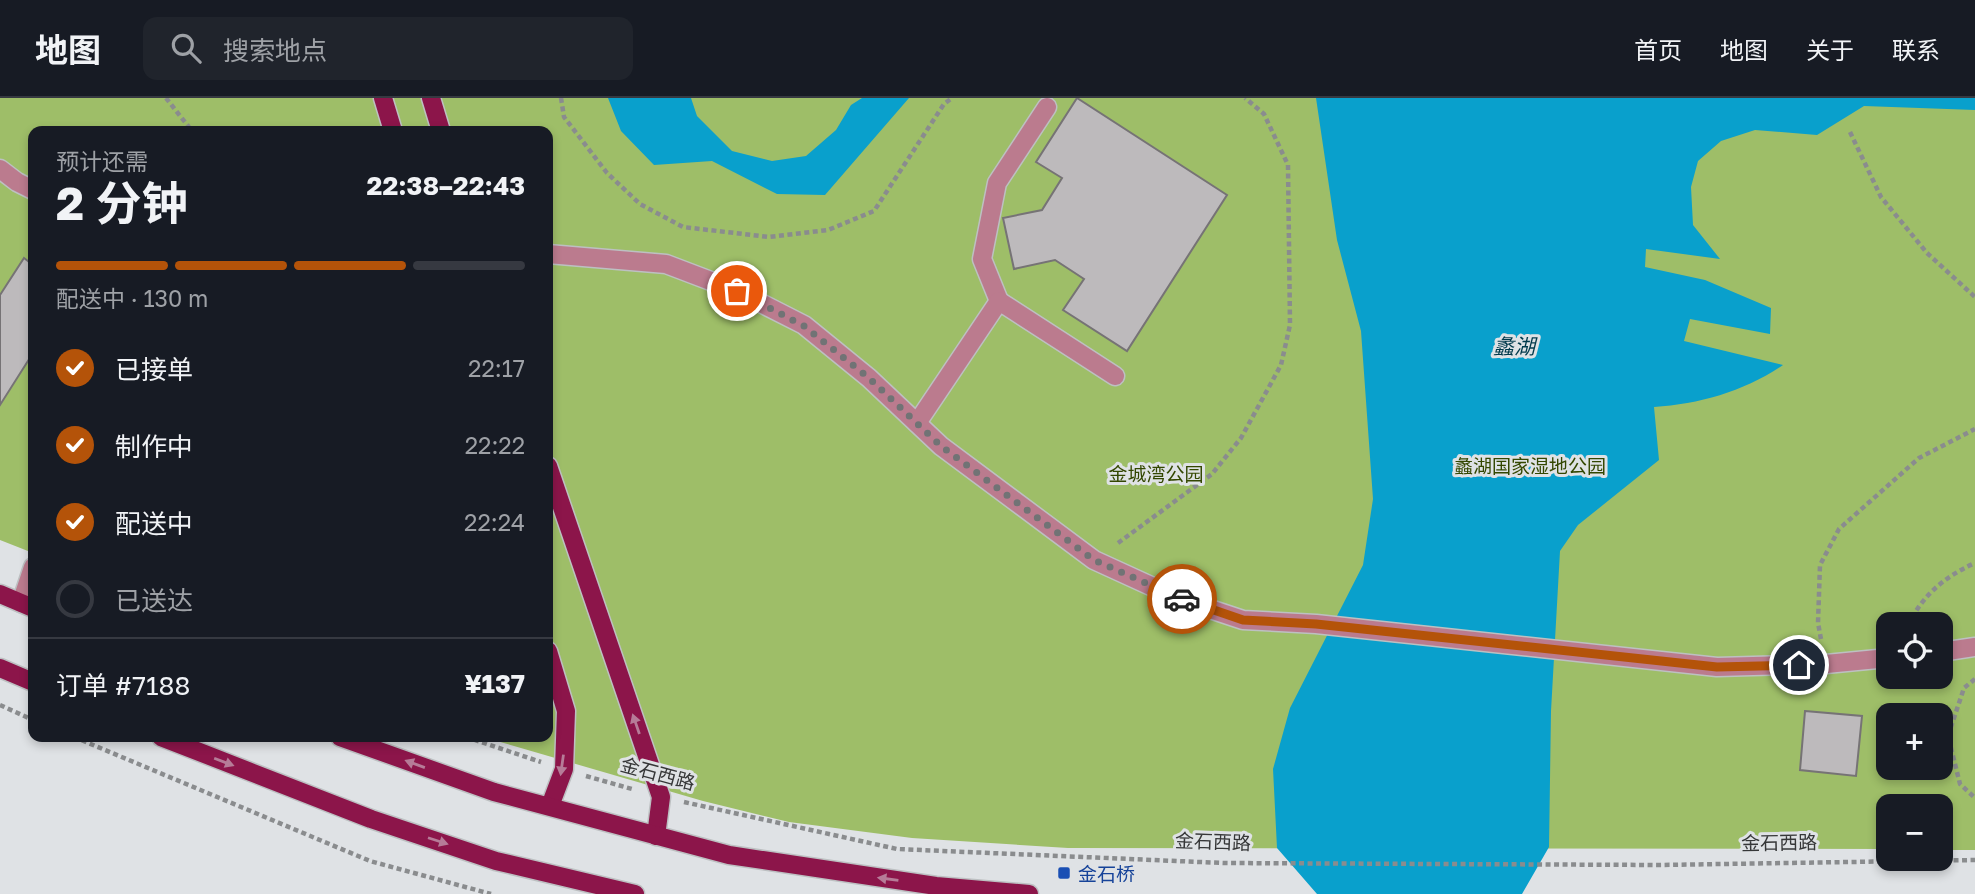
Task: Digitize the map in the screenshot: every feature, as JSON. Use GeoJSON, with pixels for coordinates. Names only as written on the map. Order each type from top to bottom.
{"type":"FeatureCollection","features":[{"type":"Feature","properties":{"kind":"main road"},"geometry":{"type":"LineString","coordinates":[[383,98],[391,126]]}},
{"type":"Feature","properties":{"kind":"main road"},"geometry":{"type":"LineString","coordinates":[[431,98],[439,126]]}},
{"type":"Feature","properties":{"kind":"main road"},"geometry":{"type":"LineString","coordinates":[[553,481],[661,797],[656,836]]}},
{"type":"Feature","properties":{"kind":"main road"},"geometry":{"type":"LineString","coordinates":[[0,594],[27,605]]}},
{"type":"Feature","properties":{"kind":"main road"},"geometry":{"type":"LineString","coordinates":[[0,668],[28,680]]}},
{"type":"Feature","properties":{"kind":"main road"},"geometry":{"type":"LineString","coordinates":[[550,806],[564,769],[566,711],[553,668]]}},
{"type":"Feature","properties":{"kind":"main road"},"geometry":{"type":"LineString","coordinates":[[174,742],[371,819],[496,861],[635,894]]}},
{"type":"Feature","properties":{"kind":"main road"},"geometry":{"type":"LineString","coordinates":[[354,742],[494,792],[729,856],[936,886],[1028,894]]}},
{"type":"Feature","properties":{"kind":"lane"},"geometry":{"type":"LineString","coordinates":[[1047,107],[997,183],[982,259],[999,301],[1115,376]]}},
{"type":"Feature","properties":{"kind":"lane"},"geometry":{"type":"LineString","coordinates":[[0,169],[28,188]]}},
{"type":"Feature","properties":{"kind":"lane"},"geometry":{"type":"LineString","coordinates":[[553,254],[666,264],[737,291],[804,326],[869,378],[941,446],[1094,560],[1177,598],[1243,620],[1316,624],[1717,667],[1826,664],[1876,659]]}},
{"type":"Feature","properties":{"kind":"lane"},"geometry":{"type":"LineString","coordinates":[[917,423],[999,301]]}},
{"type":"Feature","properties":{"kind":"lane"},"geometry":{"type":"LineString","coordinates":[[1953,651],[1975,648]]}},
{"type":"Feature","properties":{"kind":"path"},"geometry":{"type":"LineString","coordinates":[[166,98],[188,126]]}},
{"type":"Feature","properties":{"kind":"path"},"geometry":{"type":"LineString","coordinates":[[561,98],[564,117],[607,173],[640,204],[683,227],[769,237],[828,230],[874,211],[944,104],[952,98]]}},
{"type":"Feature","properties":{"kind":"path"},"geometry":{"type":"LineString","coordinates":[[1094,560],[1212,474],[1241,438],[1281,365],[1290,325],[1288,165],[1264,114],[1245,98]]}},
{"type":"Feature","properties":{"kind":"path"},"geometry":{"type":"LineString","coordinates":[[1850,132],[1881,197],[1927,253],[1975,297]]}},
{"type":"Feature","properties":{"kind":"path"},"geometry":{"type":"LineString","coordinates":[[1826,664],[1818,623],[1820,565],[1839,529],[1919,458],[1975,429]]}},
{"type":"Feature","properties":{"kind":"path"},"geometry":{"type":"LineString","coordinates":[[1914,612],[1950,574],[1975,563]]}},
{"type":"Feature","properties":{"kind":"path"},"geometry":{"type":"LineString","coordinates":[[1975,679],[1964,688],[1948,736],[1960,784],[1975,798]]}},
{"type":"Feature","properties":{"kind":"path"},"geometry":{"type":"LineString","coordinates":[[0,705],[28,718]]}},
{"type":"Feature","properties":{"kind":"path"},"geometry":{"type":"LineString","coordinates":[[86,742],[370,861],[491,894]]}},
{"type":"Feature","properties":{"kind":"path","name":"金石西路"},"geometry":{"type":"LineString","coordinates":[[481,742],[661,797],[897,849],[1223,863],[1660,865],[1975,860]]}},
{"type":"Feature","properties":{"kind":"green space","name":"金城湾公园"},"geometry":{"type":"Polygon","coordinates":[[[0,98],[1975,98],[1975,850],[1953,850],[1953,794],[1876,794],[1876,849],[1068,848],[912,838],[789,822],[703,801],[500,742],[553,742],[553,126],[28,126],[28,551],[0,540],[0,98]]]}},
{"type":"Feature","properties":{"kind":"water"},"geometry":{"type":"Polygon","coordinates":[[[608,98],[691,98],[697,116],[732,151],[772,161],[806,156],[836,130],[851,105],[862,98],[909,98],[825,195],[777,194],[712,161],[654,165],[621,131],[608,98]]]}},
{"type":"Feature","properties":{"kind":"water","name":"蠡湖"},"geometry":{"type":"Polygon","coordinates":[[[1316,98],[1975,98],[1975,110],[1864,106],[1817,135],[1755,130],[1721,141],[1698,161],[1691,187],[1693,225],[1720,259],[1646,249],[1645,267],[1705,280],[1771,308],[1770,334],[1690,319],[1684,341],[1783,365],[1722,395],[1654,407],[1659,460],[1578,525],[1560,551],[1551,711],[1549,847],[1522,894],[1317,894],[1277,848],[1273,769],[1290,708],[1363,565],[1373,499],[1361,331],[1337,240],[1316,98]]]}},
{"type":"Feature","properties":{"kind":"building"},"geometry":{"type":"Polygon","coordinates":[[[1077,98],[1227,195],[1127,351],[1063,310],[1084,279],[1055,260],[1014,269],[1003,218],[1042,210],[1062,178],[1036,162],[1077,98]]]}},
{"type":"Feature","properties":{"kind":"building"},"geometry":{"type":"Polygon","coordinates":[[[24,258],[28,261],[28,361],[0,405],[0,295],[24,258]]]}},
{"type":"Feature","properties":{"kind":"building"},"geometry":{"type":"Polygon","coordinates":[[[1805,711],[1862,716],[1856,776],[1800,770],[1805,711]]]}},
{"type":"Feature","properties":{"kind":"way so far"},"geometry":{"type":"LineString","coordinates":[[737,291],[804,326],[869,378],[941,446],[1094,560],[1182,599]]}},
{"type":"Feature","properties":{"kind":"place","name":"金石桥"},"geometry":{"type":"Point","coordinates":[1064,873]}},
{"type":"Feature","properties":{"kind":"route"},"geometry":{"type":"LineString","coordinates":[[1182,599],[1243,620],[1316,624],[1717,667],[1799,665]]}},
{"type":"Feature","properties":{"kind":"park label","name":"蠡湖国家湿地公园"},"geometry":{"type":"Point","coordinates":[1530,465]}}]}
